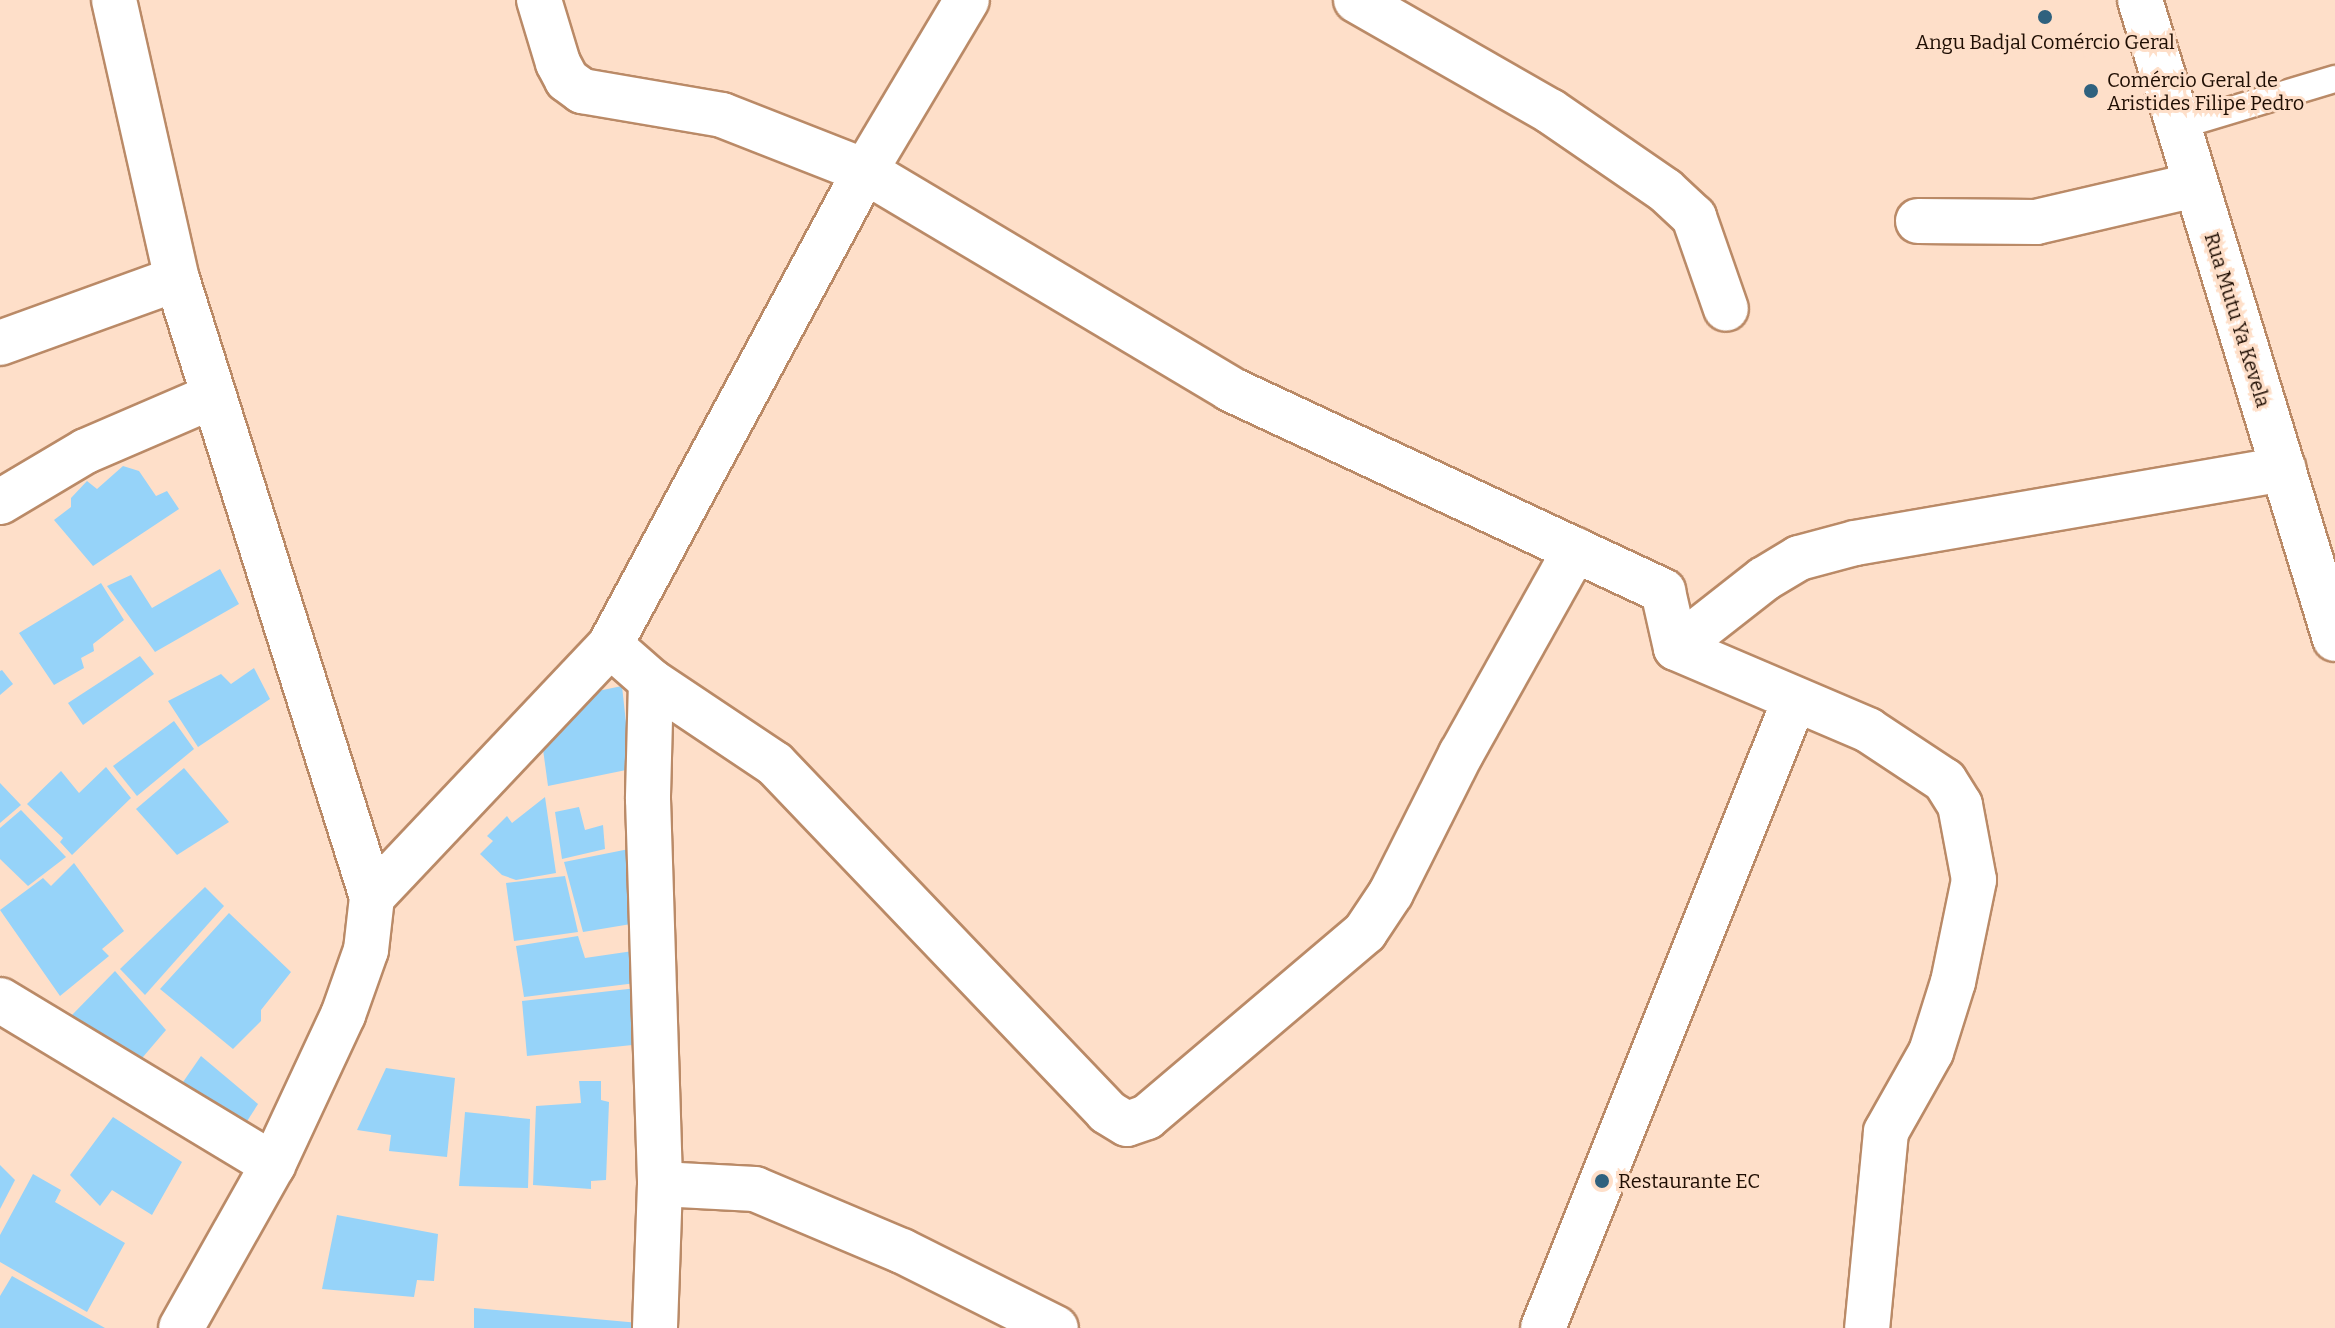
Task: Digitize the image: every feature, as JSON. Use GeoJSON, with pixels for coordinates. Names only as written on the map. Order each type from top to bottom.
{"type":"FeatureCollection","features":[{"type":"Feature","properties":{"kind":"street"},"geometry":{"type":"LineString","coordinates":[[114,0],[177,279],[372,897],[366,950],[343,1015],[273,1165],[181,1328]]}},
{"type":"Feature","properties":{"kind":"street"},"geometry":{"type":"LineString","coordinates":[[539,0],[558,63],[567,80],[582,91],[722,115],[865,171],[1230,389],[1663,591],[1676,648]]}},
{"type":"Feature","properties":{"kind":"street"},"geometry":{"type":"LineString","coordinates":[[372,897],[610,645],[865,171],[967,0]]}},
{"type":"Feature","properties":{"kind":"street"},"geometry":{"type":"LineString","coordinates":[[1356,0],[1550,111],[1665,190],[1694,217],[1726,309]]}},
{"type":"Feature","properties":{"kind":"street","name":"Rua Mutu Ya Kevela"},"geometry":{"type":"LineString","coordinates":[[2140,0],[2335,639]]}},
{"type":"Feature","properties":{"kind":"street"},"geometry":{"type":"LineString","coordinates":[[1918,221],[2036,222],[2195,185]]}},
{"type":"Feature","properties":{"kind":"street"},"geometry":{"type":"LineString","coordinates":[[0,343],[177,279]]}},
{"type":"Feature","properties":{"kind":"street"},"geometry":{"type":"LineString","coordinates":[[0,502],[86,451],[214,396]]}},
{"type":"Feature","properties":{"kind":"street"},"geometry":{"type":"LineString","coordinates":[[1676,648],[1764,579],[1799,558],[1855,543],[2284,469]]}},
{"type":"Feature","properties":{"kind":"street"},"geometry":{"type":"LineString","coordinates":[[610,645],[651,681],[775,764],[1107,1112],[1127,1124],[1147,1117],[1365,932],[1391,893],[1461,754],[1575,550]]}},
{"type":"Feature","properties":{"kind":"street"},"geometry":{"type":"LineString","coordinates":[[1676,648],[1868,730],[1945,781],[1960,805],[1974,880],[1953,982],[1931,1052],[1886,1132],[1867,1328]]}},
{"type":"Feature","properties":{"kind":"street"},"geometry":{"type":"LineString","coordinates":[[651,681],[648,799],[660,1184],[655,1328]]}},
{"type":"Feature","properties":{"kind":"street"},"geometry":{"type":"LineString","coordinates":[[1543,1328],[1794,701]]}},
{"type":"Feature","properties":{"kind":"street"},"geometry":{"type":"LineString","coordinates":[[0,1000],[273,1165]]}},
{"type":"Feature","properties":{"kind":"street"},"geometry":{"type":"LineString","coordinates":[[660,1184],[755,1189],[902,1251],[1056,1328]]}},
{"type":"Feature","properties":{"kind":"lane"},"geometry":{"type":"LineString","coordinates":[[2178,126],[2335,79]]}},
{"type":"Feature","properties":{"kind":"building"},"geometry":{"type":"Polygon","coordinates":[[[123,466],[139,471],[156,496],[167,491],[179,509],[93,566],[54,520],[71,507],[71,498],[87,481],[97,489],[123,466]]]}},
{"type":"Feature","properties":{"kind":"building"},"geometry":{"type":"Polygon","coordinates":[[[220,569],[239,604],[155,652],[107,586],[131,575],[152,608],[220,569]]]}},
{"type":"Feature","properties":{"kind":"building"},"geometry":{"type":"Polygon","coordinates":[[[101,583],[124,620],[93,644],[94,651],[81,658],[84,668],[54,685],[19,633],[101,583]]]}},
{"type":"Feature","properties":{"kind":"building"},"geometry":{"type":"Polygon","coordinates":[[[140,656],[154,674],[83,725],[68,703],[140,656]]]}},
{"type":"Feature","properties":{"kind":"building"},"geometry":{"type":"Polygon","coordinates":[[[254,668],[270,699],[198,747],[168,701],[221,674],[231,684],[254,668]]]}},
{"type":"Feature","properties":{"kind":"building"},"geometry":{"type":"Polygon","coordinates":[[[0,671],[13,684],[0,695],[0,671]]]}},
{"type":"Feature","properties":{"kind":"building"},"geometry":{"type":"Polygon","coordinates":[[[622,686],[631,769],[548,786],[542,742],[588,693],[622,686]]]}},
{"type":"Feature","properties":{"kind":"building"},"geometry":{"type":"Polygon","coordinates":[[[174,721],[194,749],[137,796],[113,766],[174,721]]]}},
{"type":"Feature","properties":{"kind":"building"},"geometry":{"type":"Polygon","coordinates":[[[106,767],[131,798],[72,855],[60,842],[63,838],[27,804],[61,771],[79,793],[106,767]]]}},
{"type":"Feature","properties":{"kind":"building"},"geometry":{"type":"Polygon","coordinates":[[[184,768],[229,822],[177,855],[136,809],[184,768]]]}},
{"type":"Feature","properties":{"kind":"building"},"geometry":{"type":"Polygon","coordinates":[[[0,783],[21,805],[0,823],[0,783]]]}},
{"type":"Feature","properties":{"kind":"building"},"geometry":{"type":"Polygon","coordinates":[[[545,797],[556,873],[516,880],[502,875],[480,854],[493,841],[487,836],[507,816],[512,823],[545,797]]]}},
{"type":"Feature","properties":{"kind":"building"},"geometry":{"type":"Polygon","coordinates":[[[579,807],[585,830],[603,825],[605,849],[562,859],[555,812],[579,807]]]}},
{"type":"Feature","properties":{"kind":"building"},"geometry":{"type":"Polygon","coordinates":[[[21,810],[66,857],[28,886],[0,859],[0,828],[21,810]]]}},
{"type":"Feature","properties":{"kind":"building"},"geometry":{"type":"Polygon","coordinates":[[[634,848],[637,874],[628,875],[637,923],[583,932],[564,862],[634,848]]]}},
{"type":"Feature","properties":{"kind":"building"},"geometry":{"type":"Polygon","coordinates":[[[74,863],[124,931],[102,949],[109,956],[60,996],[0,910],[43,878],[51,886],[74,863]]]}},
{"type":"Feature","properties":{"kind":"building"},"geometry":{"type":"Polygon","coordinates":[[[565,876],[578,932],[514,941],[506,883],[565,876]]]}},
{"type":"Feature","properties":{"kind":"building"},"geometry":{"type":"Polygon","coordinates":[[[205,887],[224,906],[145,995],[120,969],[205,887]]]}},
{"type":"Feature","properties":{"kind":"building"},"geometry":{"type":"Polygon","coordinates":[[[229,913],[291,972],[261,1010],[261,1021],[233,1049],[160,989],[229,913]]]}},
{"type":"Feature","properties":{"kind":"building"},"geometry":{"type":"Polygon","coordinates":[[[578,936],[585,958],[633,951],[636,983],[524,997],[516,946],[578,936]]]}},
{"type":"Feature","properties":{"kind":"building"},"geometry":{"type":"Polygon","coordinates":[[[115,971],[166,1030],[137,1064],[71,1016],[115,971]]]}},
{"type":"Feature","properties":{"kind":"building"},"geometry":{"type":"Polygon","coordinates":[[[637,988],[642,1044],[527,1056],[522,1001],[637,988]]]}},
{"type":"Feature","properties":{"kind":"building"},"geometry":{"type":"Polygon","coordinates":[[[201,1056],[258,1104],[244,1126],[181,1085],[201,1056]]]}},
{"type":"Feature","properties":{"kind":"building"},"geometry":{"type":"Polygon","coordinates":[[[386,1068],[455,1078],[447,1157],[389,1151],[391,1135],[357,1130],[386,1068]]]}},
{"type":"Feature","properties":{"kind":"building"},"geometry":{"type":"Polygon","coordinates":[[[579,1081],[601,1081],[601,1100],[609,1102],[606,1180],[591,1181],[591,1189],[533,1185],[536,1106],[581,1103],[579,1081]]]}},
{"type":"Feature","properties":{"kind":"building"},"geometry":{"type":"Polygon","coordinates":[[[465,1112],[530,1119],[528,1188],[459,1186],[465,1112]]]}},
{"type":"Feature","properties":{"kind":"building"},"geometry":{"type":"Polygon","coordinates":[[[113,1117],[182,1162],[152,1215],[112,1190],[100,1206],[70,1175],[113,1117]]]}},
{"type":"Feature","properties":{"kind":"building"},"geometry":{"type":"Polygon","coordinates":[[[0,1165],[15,1180],[0,1209],[0,1165]]]}},
{"type":"Feature","properties":{"kind":"building"},"geometry":{"type":"Polygon","coordinates":[[[33,1174],[61,1190],[55,1202],[125,1243],[87,1312],[0,1262],[0,1235],[33,1174]]]}},
{"type":"Feature","properties":{"kind":"building"},"geometry":{"type":"Polygon","coordinates":[[[337,1215],[438,1234],[434,1281],[417,1280],[414,1297],[322,1289],[337,1215]]]}},
{"type":"Feature","properties":{"kind":"building"},"geometry":{"type":"Polygon","coordinates":[[[12,1276],[105,1328],[0,1328],[0,1296],[12,1276]]]}},
{"type":"Feature","properties":{"kind":"building"},"geometry":{"type":"Polygon","coordinates":[[[474,1308],[639,1323],[639,1328],[474,1328],[474,1308]]]}},
{"type":"Feature","properties":{"kind":"place","name":"Angu Badjal Comércio Geral"},"geometry":{"type":"Point","coordinates":[2045,17]}},
{"type":"Feature","properties":{"kind":"place","name":"Comércio Geral de Aristides Filipe Pedro"},"geometry":{"type":"Point","coordinates":[2091,91]}},
{"type":"Feature","properties":{"kind":"place","name":"Restaurante EC"},"geometry":{"type":"Point","coordinates":[1602,1181]}}]}
